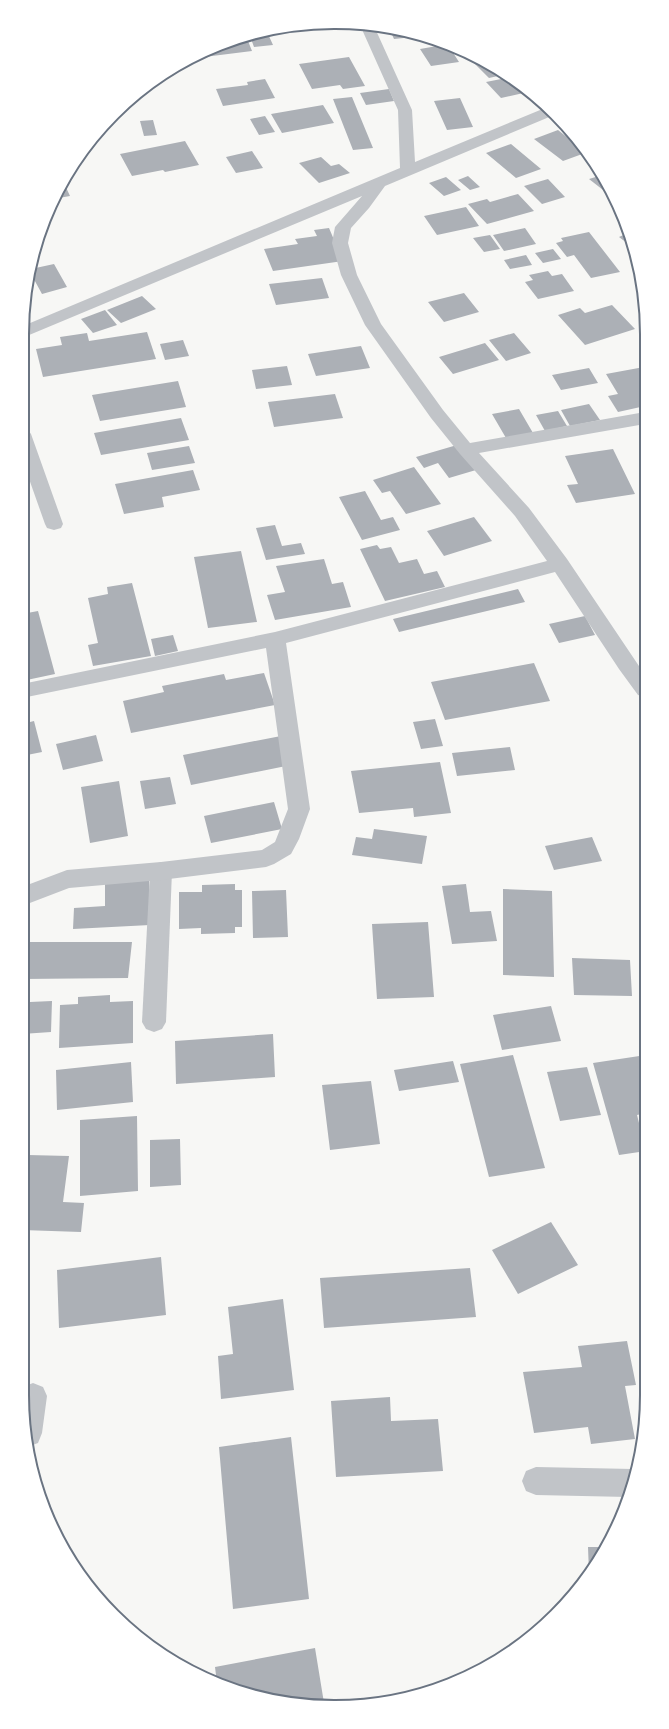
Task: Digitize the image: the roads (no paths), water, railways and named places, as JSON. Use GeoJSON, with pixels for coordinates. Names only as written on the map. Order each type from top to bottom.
{"type":"FeatureCollection","features":[{"type":"Feature","properties":{"kind":"street"},"geometry":{"type":"LineString","coordinates":[[371,32],[405,110],[408,170]]}},
{"type":"Feature","properties":{"kind":"street"},"geometry":{"type":"LineString","coordinates":[[29,330],[545,113]]}},
{"type":"Feature","properties":{"kind":"street"},"geometry":{"type":"LineString","coordinates":[[380,182],[363,205],[343,227],[340,243],[349,275],[373,325],[437,414],[466,450],[522,512],[560,564],[640,683]]}},
{"type":"Feature","properties":{"kind":"street"},"geometry":{"type":"LineString","coordinates":[[466,450],[640,419]]}},
{"type":"Feature","properties":{"kind":"street"},"geometry":{"type":"LineString","coordinates":[[29,454],[54,524]]}},
{"type":"Feature","properties":{"kind":"street"},"geometry":{"type":"LineString","coordinates":[[29,690],[275,639],[560,564]]}},
{"type":"Feature","properties":{"kind":"street"},"geometry":{"type":"LineString","coordinates":[[29,893],[68,879],[161,871],[266,858],[283,848],[288,839],[299,809],[275,639]]}},
{"type":"Feature","properties":{"kind":"street"},"geometry":{"type":"LineString","coordinates":[[154,1022],[161,871]]}},
{"type":"Feature","properties":{"kind":"street"},"geometry":{"type":"LineString","coordinates":[[30,1416],[33,1396]]}},
{"type":"Feature","properties":{"kind":"street"},"geometry":{"type":"LineString","coordinates":[[536,1481],[627,1483]]}}]}
